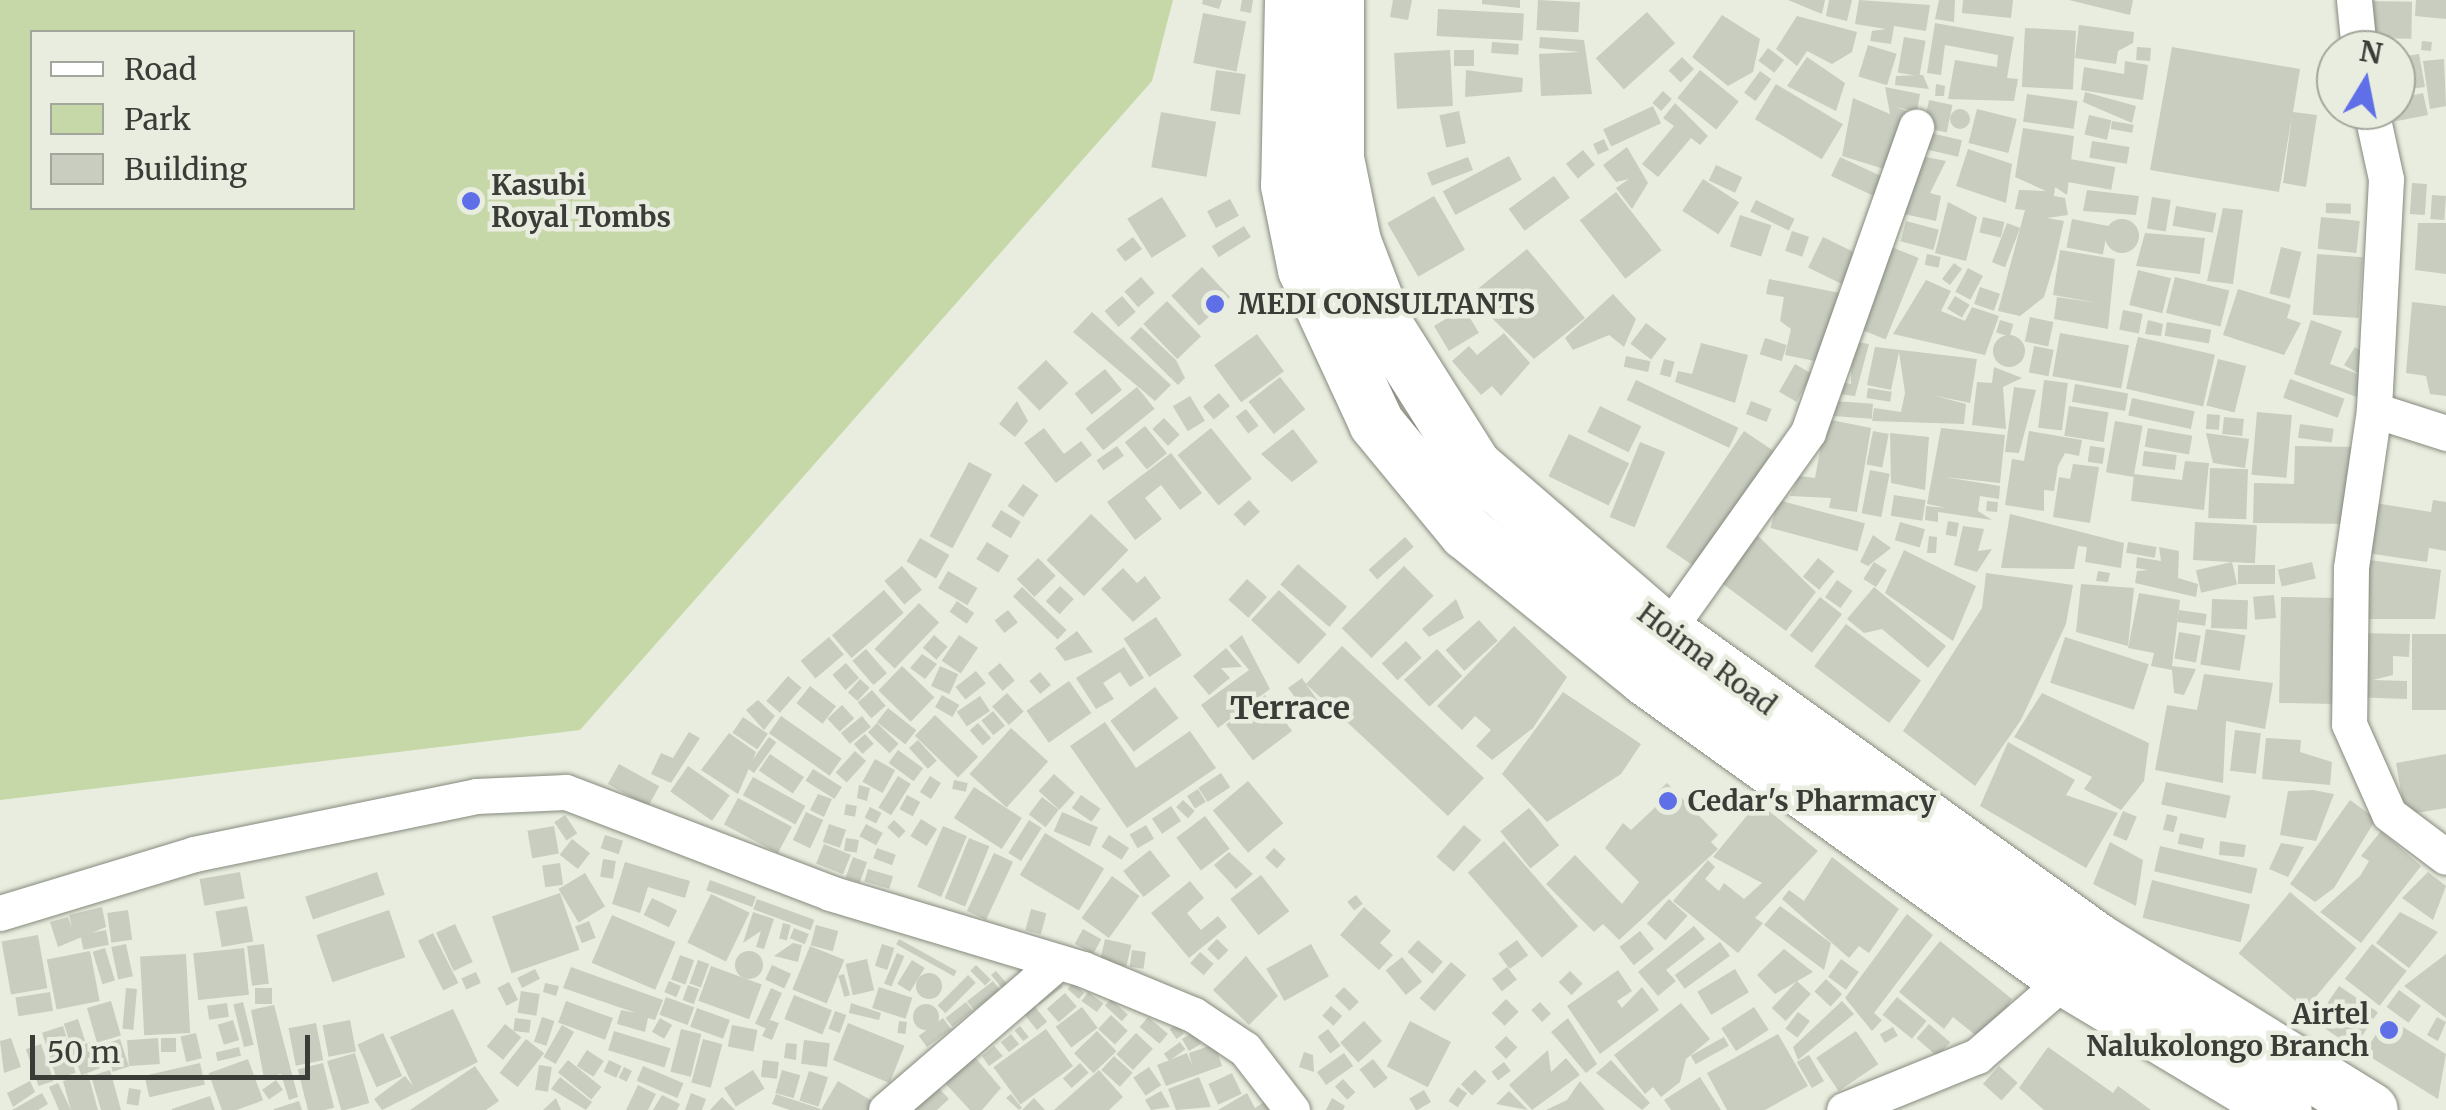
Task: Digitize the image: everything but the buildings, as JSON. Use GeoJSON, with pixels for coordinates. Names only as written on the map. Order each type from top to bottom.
{"type":"FeatureCollection","features":[{"type":"Feature","properties":{"kind":"main road","name":"Hoima Road"},"geometry":{"type":"LineString","coordinates":[[1292,0],[1288,186],[1305,269],[1376,423],[1466,532],[1646,678],[2066,979],[2284,1110]]}},
{"type":"Feature","properties":{"kind":"main road","name":"Hoima Road"},"geometry":{"type":"LineString","coordinates":[[1336,0],[1336,158],[1353,242],[1386,327],[1474,466],[1666,632],[2096,940],[2370,1110]]}},
{"type":"Feature","properties":{"kind":"street"},"geometry":{"type":"LineString","coordinates":[[2354,0],[2357,30]]}},
{"type":"Feature","properties":{"kind":"street"},"geometry":{"type":"LineString","coordinates":[[1666,632],[1808,432],[1916,126]]}},
{"type":"Feature","properties":{"kind":"street"},"geometry":{"type":"LineString","coordinates":[[2375,130],[2386,179],[2374,410],[2351,568],[2349,724],[2389,814],[2446,857]]}},
{"type":"Feature","properties":{"kind":"street"},"geometry":{"type":"LineString","coordinates":[[2374,410],[2446,433]]}},
{"type":"Feature","properties":{"kind":"street"},"geometry":{"type":"LineString","coordinates":[[0,912],[233,846],[476,796],[566,792],[919,924],[1058,962],[1194,1014],[1245,1049],[1292,1110]]}},
{"type":"Feature","properties":{"kind":"street"},"geometry":{"type":"LineString","coordinates":[[886,1110],[1058,962]]}},
{"type":"Feature","properties":{"kind":"street"},"geometry":{"type":"LineString","coordinates":[[1844,1110],[1977,1056],[2066,979]]}},
{"type":"Feature","properties":{"kind":"green space"},"geometry":{"type":"Polygon","coordinates":[[[0,0],[1173,0],[1152,81],[580,730],[0,800],[0,0]]]}},
{"type":"Feature","properties":{"kind":"place","name":"Kasubi Royal Tombs"},"geometry":{"type":"Point","coordinates":[471,201]}},
{"type":"Feature","properties":{"kind":"place","name":"MEDI CONSULTANTS"},"geometry":{"type":"Point","coordinates":[1215,304]}},
{"type":"Feature","properties":{"kind":"place","name":"Cedar's Pharmacy"},"geometry":{"type":"Point","coordinates":[1668,801]}},
{"type":"Feature","properties":{"kind":"place","name":"Airtel Nalukolongo Branch"},"geometry":{"type":"Point","coordinates":[2389,1030]}},
{"type":"Feature","properties":{"kind":"district","name":"Terrace"},"geometry":{"type":"Point","coordinates":[1290,708]}}]}
